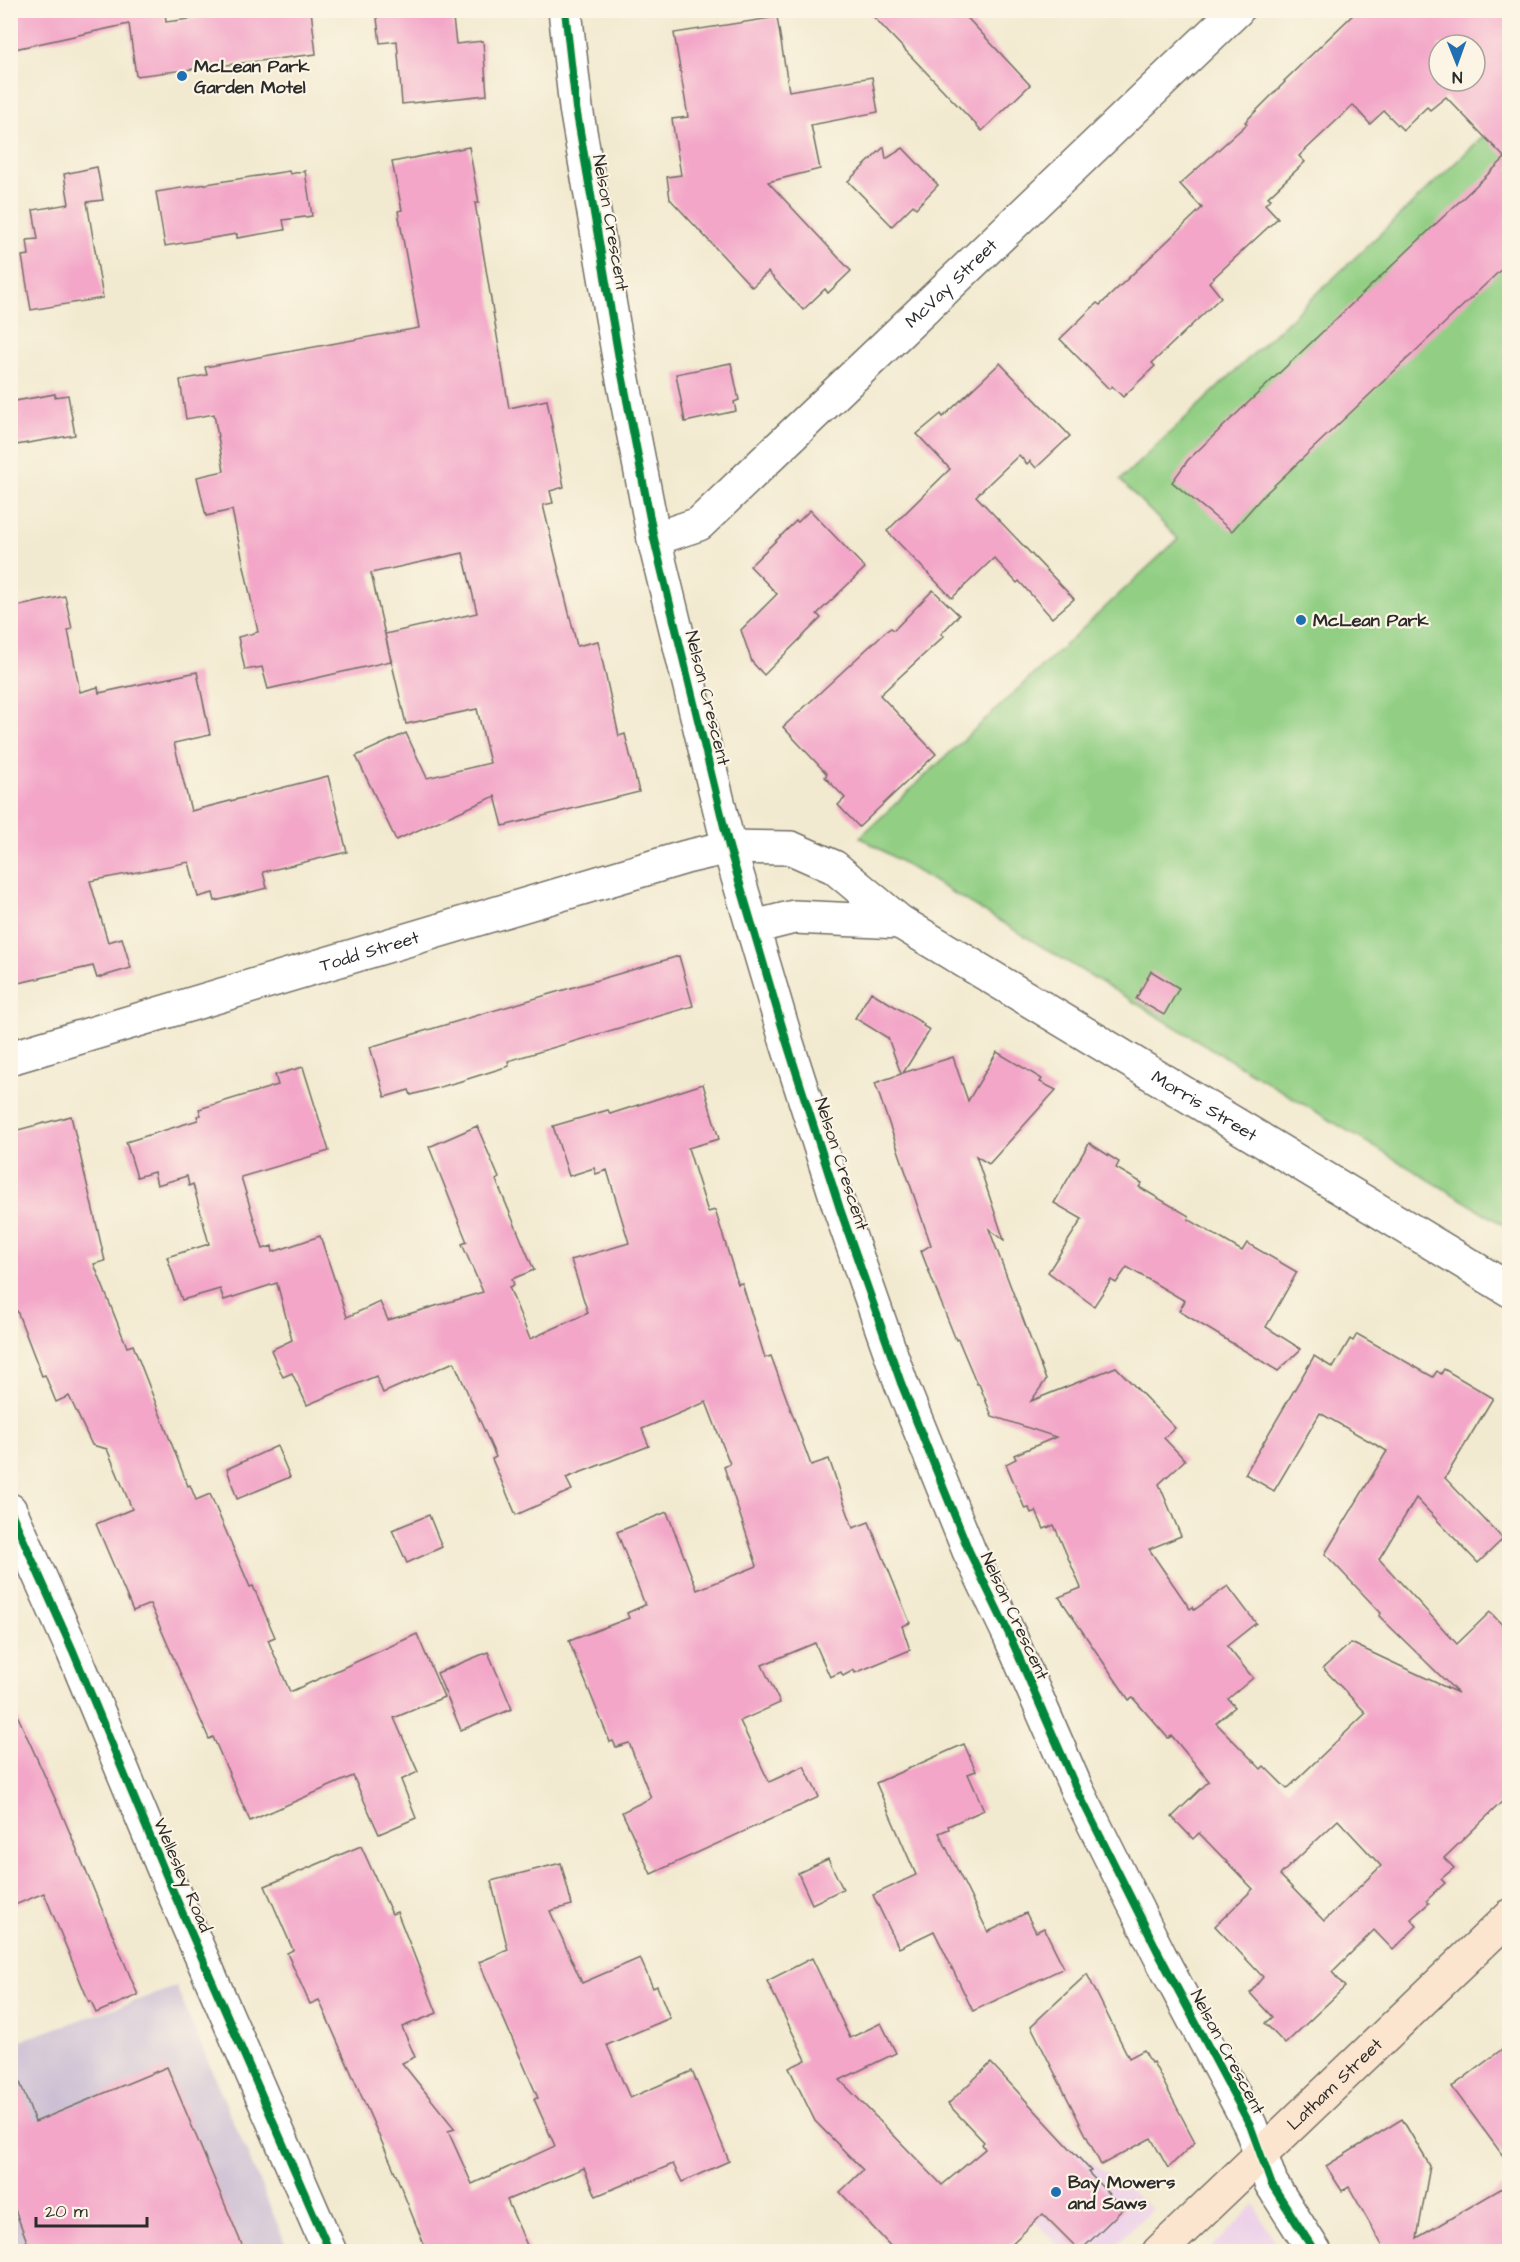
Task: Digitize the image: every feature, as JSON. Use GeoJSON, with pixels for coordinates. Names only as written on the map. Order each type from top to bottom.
{"type":"FeatureCollection","features":[{"type":"Feature","properties":{"kind":"main road","name":"Latham Street"},"geometry":{"type":"LineString","coordinates":[[1159,2252],[1509,1916]]}},
{"type":"Feature","properties":{"kind":"street","name":"Nelson Crescent"},"geometry":{"type":"LineString","coordinates":[[565,10],[578,120],[620,364],[654,539],[729,847],[786,1040],[844,1220],[901,1383],[969,1551],[1009,1634],[1077,1790],[1160,1956],[1250,2125],[1271,2182],[1315,2252]]}},
{"type":"Feature","properties":{"kind":"street","name":"McVay Street"},"geometry":{"type":"LineString","coordinates":[[654,539],[699,524],[1237,10]]}},
{"type":"Feature","properties":{"kind":"street","name":"Morris Street"},"geometry":{"type":"LineString","coordinates":[[729,847],[791,848],[834,867],[900,922],[1509,1290]]}},
{"type":"Feature","properties":{"kind":"street","name":"Todd Street"},"geometry":{"type":"LineString","coordinates":[[10,1058],[686,857],[729,847]]}},
{"type":"Feature","properties":{"kind":"street","name":"Morris Street"},"geometry":{"type":"LineString","coordinates":[[754,927],[794,917],[900,922]]}},
{"type":"Feature","properties":{"kind":"street","name":"Wellesley Road"},"geometry":{"type":"LineString","coordinates":[[10,1510],[73,1651],[169,1882],[330,2252]]}},
{"type":"Feature","properties":{"kind":"shaded area"},"geometry":{"type":"Polygon","coordinates":[[[176,1987],[289,2251],[20,2251],[10,2223],[10,2044],[176,1987]]]}},
{"type":"Feature","properties":{"kind":"shaded area"},"geometry":{"type":"Polygon","coordinates":[[[1063,2139],[1153,2209],[1109,2251],[1064,2251],[1020,2206],[1043,2149],[1063,2139]]]}},
{"type":"Feature","properties":{"kind":"shaded area"},"geometry":{"type":"Polygon","coordinates":[[[1255,2205],[1279,2251],[1208,2251],[1255,2205]]]}},
{"type":"Feature","properties":{"kind":"green space","name":"McLean Park"},"geometry":{"type":"Polygon","coordinates":[[[1509,112],[1509,1228],[860,837],[1178,539],[1120,480],[1509,112]]]}},
{"type":"Feature","properties":{"kind":"building"},"geometry":{"type":"Polygon","coordinates":[[[10,10],[165,10],[166,22],[260,10],[311,10],[316,54],[136,76],[129,24],[10,50],[10,10]]]}},
{"type":"Feature","properties":{"kind":"building"},"geometry":{"type":"Polygon","coordinates":[[[376,10],[452,10],[456,44],[483,41],[487,95],[402,104],[397,41],[380,43],[376,10]]]}},
{"type":"Feature","properties":{"kind":"building"},"geometry":{"type":"Polygon","coordinates":[[[867,10],[960,10],[1030,85],[982,131],[867,10]]]}},
{"type":"Feature","properties":{"kind":"building"},"geometry":{"type":"Polygon","coordinates":[[[1358,10],[1509,10],[1509,262],[1262,497],[1232,531],[1172,482],[1188,460],[1505,158],[1446,97],[1430,110],[1427,107],[1403,130],[1384,111],[1370,124],[1353,105],[1299,156],[1305,162],[1268,197],[1271,199],[1265,204],[1278,218],[1209,282],[1221,297],[1152,363],[1155,366],[1123,397],[1112,386],[1109,389],[1060,339],[1097,303],[1100,305],[1202,208],[1180,184],[1247,124],[1245,122],[1358,10]]]}},
{"type":"Feature","properties":{"kind":"building"},"geometry":{"type":"Polygon","coordinates":[[[777,17],[789,91],[872,77],[878,112],[811,125],[820,169],[768,182],[851,271],[828,293],[825,289],[803,310],[768,272],[752,287],[670,199],[667,177],[681,175],[672,119],[688,117],[674,33],[777,17]]]}},
{"type":"Feature","properties":{"kind":"building"},"geometry":{"type":"Polygon","coordinates":[[[469,147],[479,203],[475,203],[509,408],[547,400],[564,487],[550,491],[553,503],[543,505],[577,646],[598,641],[619,736],[625,734],[639,792],[503,826],[495,796],[396,840],[356,756],[406,733],[427,778],[490,763],[477,709],[406,724],[385,634],[477,613],[463,553],[371,573],[391,661],[268,689],[262,667],[245,670],[238,637],[258,632],[232,510],[206,516],[197,477],[224,471],[214,414],[186,419],[180,380],[207,375],[205,367],[419,328],[398,211],[402,210],[392,162],[469,147]]]}},
{"type":"Feature","properties":{"kind":"building"},"geometry":{"type":"Polygon","coordinates":[[[884,147],[886,159],[903,148],[938,185],[916,208],[913,205],[892,226],[848,181],[884,147]]]}},
{"type":"Feature","properties":{"kind":"building"},"geometry":{"type":"Polygon","coordinates":[[[97,167],[103,200],[87,202],[103,298],[31,310],[22,256],[29,255],[27,240],[38,239],[33,210],[69,204],[64,174],[97,167]]]}},
{"type":"Feature","properties":{"kind":"building"},"geometry":{"type":"Polygon","coordinates":[[[289,171],[290,174],[305,171],[312,216],[283,220],[285,230],[237,238],[237,234],[165,246],[156,192],[289,171]]]}},
{"type":"Feature","properties":{"kind":"building"},"geometry":{"type":"Polygon","coordinates":[[[731,363],[739,400],[734,402],[736,411],[685,422],[676,374],[731,363]]]}},
{"type":"Feature","properties":{"kind":"building"},"geometry":{"type":"Polygon","coordinates":[[[1000,363],[1070,436],[1036,468],[1030,461],[1027,464],[1019,455],[976,496],[1074,599],[1052,618],[1019,581],[1017,583],[994,558],[952,598],[887,531],[950,469],[917,434],[941,414],[943,417],[1000,363]]]}},
{"type":"Feature","properties":{"kind":"building"},"geometry":{"type":"Polygon","coordinates":[[[55,394],[55,397],[68,395],[75,435],[10,446],[10,402],[55,394]]]}},
{"type":"Feature","properties":{"kind":"building"},"geometry":{"type":"Polygon","coordinates":[[[810,510],[865,568],[817,614],[821,618],[764,675],[752,662],[741,630],[777,594],[750,566],[810,510]]]}},
{"type":"Feature","properties":{"kind":"building"},"geometry":{"type":"Polygon","coordinates":[[[933,590],[959,615],[941,634],[944,636],[880,695],[936,754],[859,827],[838,805],[845,798],[825,777],[827,774],[783,727],[885,632],[891,628],[894,630],[933,590]]]}},
{"type":"Feature","properties":{"kind":"building"},"geometry":{"type":"Polygon","coordinates":[[[65,596],[72,629],[68,630],[80,692],[98,687],[99,693],[197,672],[210,735],[174,743],[191,811],[328,776],[347,852],[263,872],[267,888],[215,901],[213,893],[198,897],[189,862],[90,881],[108,942],[122,938],[131,968],[97,978],[93,966],[10,985],[10,608],[65,596]]]}},
{"type":"Feature","properties":{"kind":"building"},"geometry":{"type":"Polygon","coordinates":[[[679,956],[693,1006],[508,1061],[509,1066],[458,1082],[411,1095],[409,1090],[385,1097],[370,1047],[679,956]]]}},
{"type":"Feature","properties":{"kind":"building"},"geometry":{"type":"Polygon","coordinates":[[[1151,971],[1179,988],[1164,1015],[1136,999],[1151,971]]]}},
{"type":"Feature","properties":{"kind":"building"},"geometry":{"type":"Polygon","coordinates":[[[871,992],[924,1024],[923,1026],[930,1030],[903,1073],[953,1057],[968,1101],[997,1052],[1042,1079],[1040,1082],[1056,1090],[989,1164],[976,1156],[1004,1240],[989,1229],[1046,1380],[1031,1401],[1116,1367],[1175,1428],[1164,1438],[1185,1460],[1159,1484],[1181,1536],[1149,1549],[1190,1609],[1193,1607],[1194,1610],[1228,1586],[1256,1623],[1227,1646],[1253,1678],[1228,1699],[1235,1707],[1216,1723],[1261,1769],[1264,1766],[1287,1789],[1366,1713],[1323,1668],[1351,1643],[1458,1693],[1379,1616],[1381,1613],[1325,1554],[1387,1451],[1320,1413],[1274,1491],[1245,1474],[1314,1356],[1333,1368],[1350,1339],[1353,1341],[1357,1334],[1433,1377],[1437,1371],[1441,1374],[1444,1369],[1493,1398],[1445,1478],[1503,1539],[1478,1563],[1416,1498],[1379,1559],[1457,1644],[1490,1612],[1509,1632],[1509,1795],[1444,1858],[1454,1868],[1441,1879],[1445,1883],[1427,1900],[1429,1903],[1411,1919],[1417,1926],[1393,1950],[1374,1930],[1332,1972],[1345,1987],[1285,2044],[1265,2023],[1272,2017],[1250,1993],[1263,1977],[1215,1926],[1253,1889],[1199,1833],[1193,1839],[1172,1817],[1209,1781],[1172,1736],[1168,1738],[1133,1698],[1129,1700],[1059,1597],[1081,1588],[1054,1525],[1044,1529],[1036,1511],[1031,1513],[1029,1508],[1025,1509],[1006,1464],[1016,1459],[1014,1455],[1056,1437],[992,1416],[958,1339],[956,1340],[921,1251],[931,1245],[875,1083],[901,1074],[888,1038],[855,1018],[871,992]],[[1338,1820],[1280,1875],[1324,1921],[1381,1866],[1338,1820]]]}},
{"type":"Feature","properties":{"kind":"building"},"geometry":{"type":"Polygon","coordinates":[[[303,1067],[329,1151],[241,1177],[263,1249],[272,1246],[273,1252],[320,1236],[347,1317],[380,1302],[388,1320],[483,1292],[462,1244],[467,1242],[429,1147],[477,1126],[499,1178],[496,1180],[534,1270],[512,1279],[514,1285],[509,1287],[530,1339],[588,1313],[571,1260],[629,1243],[607,1170],[596,1174],[594,1168],[569,1176],[553,1126],[608,1110],[610,1114],[703,1084],[719,1139],[688,1148],[708,1212],[715,1210],[738,1284],[742,1283],[765,1358],[771,1356],[811,1465],[829,1459],[853,1528],[869,1522],[910,1623],[902,1626],[910,1650],[855,1673],[854,1670],[843,1676],[841,1672],[830,1677],[815,1643],[762,1665],[780,1703],[740,1721],[769,1782],[804,1766],[819,1797],[651,1874],[622,1812],[651,1798],[629,1743],[616,1747],[613,1741],[610,1742],[569,1641],[629,1618],[627,1613],[645,1605],[617,1532],[667,1512],[697,1590],[757,1566],[724,1467],[730,1464],[706,1402],[642,1429],[649,1446],[566,1478],[572,1490],[516,1515],[492,1459],[496,1457],[454,1362],[383,1393],[376,1376],[307,1405],[292,1373],[283,1377],[271,1350],[292,1340],[277,1283],[224,1300],[220,1289],[182,1300],[167,1257],[209,1244],[193,1184],[189,1186],[187,1176],[157,1185],[154,1172],[137,1177],[126,1142],[198,1120],[197,1116],[201,1115],[199,1109],[278,1085],[275,1075],[303,1067]]]}},
{"type":"Feature","properties":{"kind":"building"},"geometry":{"type":"Polygon","coordinates":[[[71,1116],[105,1261],[94,1264],[127,1347],[133,1345],[188,1486],[190,1485],[196,1500],[210,1494],[250,1587],[253,1586],[275,1637],[268,1640],[290,1692],[417,1634],[444,1697],[394,1718],[418,1772],[401,1780],[416,1818],[379,1834],[353,1776],[250,1821],[213,1737],[209,1739],[150,1604],[133,1611],[96,1524],[132,1509],[107,1449],[92,1445],[69,1396],[56,1402],[45,1375],[42,1376],[17,1311],[10,1313],[10,1132],[71,1116]]]}},
{"type":"Feature","properties":{"kind":"building"},"geometry":{"type":"Polygon","coordinates":[[[1089,1143],[1119,1162],[1116,1168],[1142,1183],[1139,1187],[1189,1216],[1188,1219],[1242,1251],[1247,1243],[1297,1272],[1266,1327],[1301,1349],[1278,1371],[1179,1311],[1185,1301],[1127,1267],[1116,1283],[1111,1280],[1094,1306],[1048,1272],[1082,1219],[1054,1203],[1089,1143]]]}},
{"type":"Feature","properties":{"kind":"building"},"geometry":{"type":"Polygon","coordinates":[[[277,1446],[290,1477],[237,1499],[227,1469],[277,1446]]]}},
{"type":"Feature","properties":{"kind":"building"},"geometry":{"type":"Polygon","coordinates":[[[429,1515],[442,1547],[407,1563],[392,1530],[429,1515]]]}},
{"type":"Feature","properties":{"kind":"building"},"geometry":{"type":"Polygon","coordinates":[[[488,1652],[512,1709],[461,1730],[437,1673],[488,1652]]]}},
{"type":"Feature","properties":{"kind":"building"},"geometry":{"type":"Polygon","coordinates":[[[10,1699],[62,1814],[138,1995],[96,2013],[91,2001],[89,2002],[44,1893],[10,1907],[10,1699]]]}},
{"type":"Feature","properties":{"kind":"building"},"geometry":{"type":"Polygon","coordinates":[[[964,1744],[976,1771],[968,1774],[984,1810],[948,1826],[949,1829],[939,1833],[988,1932],[1026,1913],[1036,1932],[1044,1928],[1064,1968],[973,2011],[934,1931],[899,1948],[873,1895],[916,1875],[876,1783],[964,1744]]]}},
{"type":"Feature","properties":{"kind":"building"},"geometry":{"type":"Polygon","coordinates":[[[361,1846],[392,1914],[397,1912],[437,2013],[402,2027],[415,2057],[402,2063],[455,2129],[448,2131],[472,2184],[555,2146],[534,2099],[538,2098],[479,1962],[508,1950],[491,1881],[561,1863],[572,1905],[550,1911],[582,1983],[640,1958],[653,1988],[657,1986],[670,2018],[607,2045],[630,2098],[692,2071],[729,2161],[682,2182],[673,2164],[596,2196],[584,2168],[507,2200],[530,2252],[427,2252],[392,2165],[319,2000],[310,2004],[287,1953],[293,1950],[265,1886],[361,1846]]]}},
{"type":"Feature","properties":{"kind":"building"},"geometry":{"type":"Polygon","coordinates":[[[828,1859],[843,1889],[812,1904],[798,1873],[828,1859]]]}},
{"type":"Feature","properties":{"kind":"building"},"geometry":{"type":"Polygon","coordinates":[[[812,1958],[850,2038],[881,2023],[896,2053],[840,2080],[942,2185],[985,2149],[982,2144],[984,2142],[948,2104],[991,2063],[1123,2209],[1080,2251],[1043,2214],[1003,2252],[896,2252],[840,2192],[863,2170],[815,2121],[789,2068],[806,2060],[767,1981],[812,1958]]]}},
{"type":"Feature","properties":{"kind":"building"},"geometry":{"type":"Polygon","coordinates":[[[1087,1974],[1129,2058],[1144,2050],[1151,2063],[1153,2062],[1195,2142],[1168,2168],[1151,2138],[1101,2165],[1031,2026],[1087,1974]]]}},
{"type":"Feature","properties":{"kind":"building"},"geometry":{"type":"Polygon","coordinates":[[[1509,2044],[1509,2164],[1452,2087],[1509,2044]]]}},
{"type":"Feature","properties":{"kind":"building"},"geometry":{"type":"Polygon","coordinates":[[[13,2064],[35,2122],[167,2067],[245,2252],[31,2252],[10,2197],[10,2065],[13,2064]]]}},
{"type":"Feature","properties":{"kind":"building"},"geometry":{"type":"Polygon","coordinates":[[[1402,2119],[1430,2166],[1417,2238],[1509,2184],[1509,2252],[1386,2252],[1349,2187],[1342,2191],[1326,2166],[1402,2119]]]}},
{"type":"Feature","properties":{"kind":"cycle path"},"geometry":{"type":"LineString","coordinates":[[565,10],[576,108],[620,364],[654,539],[729,847],[786,1040],[840,1209],[901,1383],[969,1551],[1009,1634],[1077,1790],[1160,1956],[1250,2125],[1271,2183],[1315,2252]]}},
{"type":"Feature","properties":{"kind":"cycle path"},"geometry":{"type":"LineString","coordinates":[[10,1510],[73,1651],[169,1882],[330,2252]]}},
{"type":"Feature","properties":{"kind":"place","name":"McLean Park Garden Motel"},"geometry":{"type":"Point","coordinates":[182,76]}},
{"type":"Feature","properties":{"kind":"place","name":"McLean Park"},"geometry":{"type":"Point","coordinates":[1301,620]}},
{"type":"Feature","properties":{"kind":"place","name":"Bay Mowers and Saws"},"geometry":{"type":"Point","coordinates":[1056,2192]}}]}
